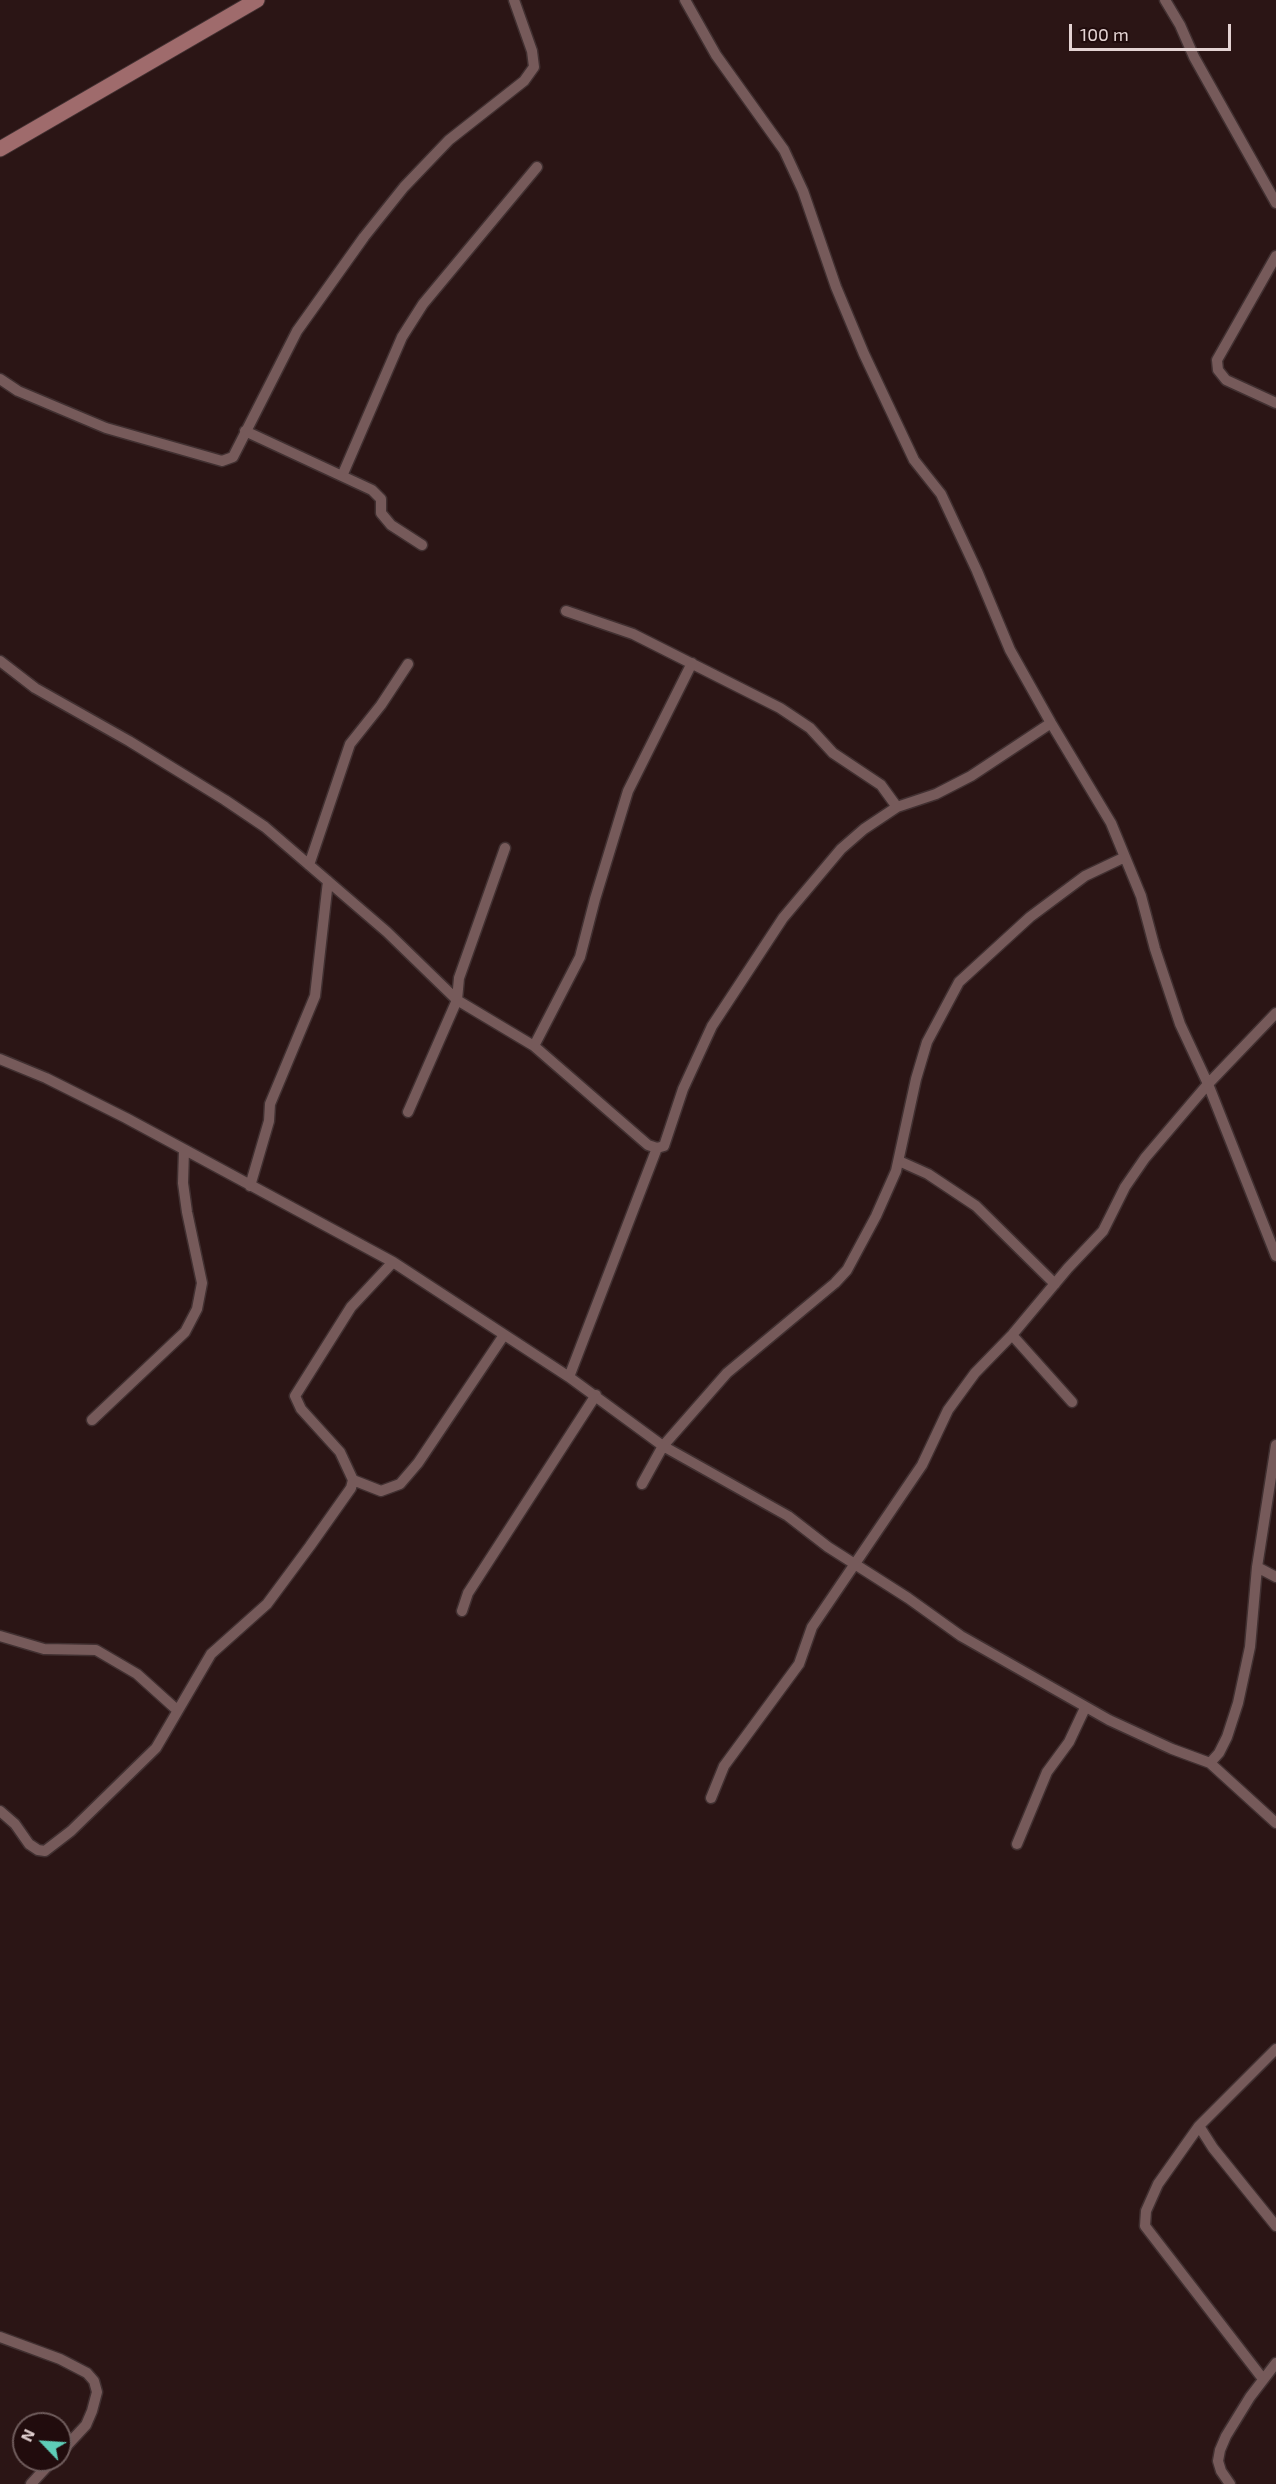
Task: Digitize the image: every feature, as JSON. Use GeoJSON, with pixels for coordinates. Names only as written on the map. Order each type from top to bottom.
{"type":"FeatureCollection","features":[{"type":"Feature","properties":{"kind":"main road"},"geometry":{"type":"LineString","coordinates":[[0,149],[257,0]]}},
{"type":"Feature","properties":{"kind":"street"},"geometry":{"type":"LineString","coordinates":[[0,379],[18,391],[106,428],[222,461],[232,457],[297,331],[364,237],[404,186],[449,140],[524,81],[534,67],[532,51],[514,0]]}},
{"type":"Feature","properties":{"kind":"street"},"geometry":{"type":"LineString","coordinates":[[685,0],[716,55],[784,150],[803,191],[836,287],[864,354],[914,460],[941,494],[977,570],[1010,650],[1111,823],[1141,896],[1155,949],[1180,1024],[1208,1084],[1276,1256]]}},
{"type":"Feature","properties":{"kind":"street"},"geometry":{"type":"LineString","coordinates":[[1171,3],[1194,57],[1276,203]]}},
{"type":"Feature","properties":{"kind":"street"},"geometry":{"type":"LineString","coordinates":[[342,476],[402,337],[412,321],[452,267],[537,167]]}},
{"type":"Feature","properties":{"kind":"street"},"geometry":{"type":"LineString","coordinates":[[1276,256],[1217,360],[1218,370],[1226,380],[1276,403]]}},
{"type":"Feature","properties":{"kind":"street"},"geometry":{"type":"LineString","coordinates":[[245,432],[372,490],[381,499],[381,513],[391,525],[422,545]]}},
{"type":"Feature","properties":{"kind":"street"},"geometry":{"type":"LineString","coordinates":[[566,611],[633,634],[780,708],[810,728],[833,753],[881,785],[897,807]]}},
{"type":"Feature","properties":{"kind":"street"},"geometry":{"type":"LineString","coordinates":[[0,661],[35,688],[225,800],[265,827],[387,932],[457,1000],[534,1046],[648,1145],[657,1148],[664,1146],[683,1089],[712,1026],[783,918],[841,849],[864,829],[897,807],[936,794],[971,776],[1051,723]]}},
{"type":"Feature","properties":{"kind":"street"},"geometry":{"type":"LineString","coordinates":[[534,1046],[580,957],[628,791],[692,663]]}},
{"type":"Feature","properties":{"kind":"street"},"geometry":{"type":"LineString","coordinates":[[309,865],[350,744],[381,705],[408,664]]}},
{"type":"Feature","properties":{"kind":"street"},"geometry":{"type":"LineString","coordinates":[[408,1112],[457,1000],[459,978],[505,848]]}},
{"type":"Feature","properties":{"kind":"street"},"geometry":{"type":"LineString","coordinates":[[642,1484],[663,1446],[727,1373],[835,1283],[847,1270],[876,1216],[896,1171],[916,1079],[927,1042],[959,981],[1029,917],[1085,876],[1125,857]]}},
{"type":"Feature","properties":{"kind":"street"},"geometry":{"type":"LineString","coordinates":[[250,1186],[264,1141],[270,1104],[315,996],[328,881]]}},
{"type":"Feature","properties":{"kind":"street"},"geometry":{"type":"LineString","coordinates":[[711,1798],[724,1766],[800,1664],[812,1627],[922,1465],[948,1410],[975,1373],[1012,1335],[1103,1231],[1125,1187],[1138,1167],[1208,1084],[1276,1013]]}},
{"type":"Feature","properties":{"kind":"street"},"geometry":{"type":"LineString","coordinates":[[0,1059],[46,1078],[393,1262],[596,1395],[663,1446],[788,1516],[828,1547],[961,1636],[1086,1708],[1141,1736],[1210,1763],[1276,1823]]}},
{"type":"Feature","properties":{"kind":"street"},"geometry":{"type":"LineString","coordinates":[[569,1377],[657,1148]]}},
{"type":"Feature","properties":{"kind":"street"},"geometry":{"type":"LineString","coordinates":[[92,1420],[185,1332],[197,1309],[202,1282],[183,1183],[184,1150]]}},
{"type":"Feature","properties":{"kind":"street"},"geometry":{"type":"LineString","coordinates":[[898,1161],[928,1174],[976,1206],[1055,1284]]}},
{"type":"Feature","properties":{"kind":"street"},"geometry":{"type":"LineString","coordinates":[[0,1811],[15,1824],[29,1844],[45,1851],[71,1831],[156,1748],[211,1654],[267,1604],[351,1488],[353,1480],[340,1452],[301,1409],[295,1396],[351,1307],[393,1262]]}},
{"type":"Feature","properties":{"kind":"street"},"geometry":{"type":"LineString","coordinates":[[353,1480],[381,1491],[400,1484],[418,1463],[504,1335]]}},
{"type":"Feature","properties":{"kind":"street"},"geometry":{"type":"LineString","coordinates":[[1012,1335],[1072,1402]]}},
{"type":"Feature","properties":{"kind":"street"},"geometry":{"type":"LineString","coordinates":[[462,1611],[473,1585],[596,1395]]}},
{"type":"Feature","properties":{"kind":"street"},"geometry":{"type":"LineString","coordinates":[[1210,1763],[1219,1753],[1227,1737],[1238,1703],[1250,1647],[1257,1567],[1276,1445]]}},
{"type":"Feature","properties":{"kind":"street"},"geometry":{"type":"LineString","coordinates":[[1257,1567],[1276,1577]]}},
{"type":"Feature","properties":{"kind":"street"},"geometry":{"type":"LineString","coordinates":[[0,1636],[44,1649],[96,1650],[137,1674],[177,1710]]}},
{"type":"Feature","properties":{"kind":"street"},"geometry":{"type":"LineString","coordinates":[[1017,1844],[1047,1772],[1069,1742],[1086,1708]]}},
{"type":"Feature","properties":{"kind":"street"},"geometry":{"type":"LineString","coordinates":[[1263,2379],[1207,2303],[1145,2226],[1146,2211],[1158,2184],[1199,2126],[1276,2049]]}},
{"type":"Feature","properties":{"kind":"street"},"geometry":{"type":"LineString","coordinates":[[1199,2126],[1213,2148],[1276,2226]]}},
{"type":"Feature","properties":{"kind":"street"},"geometry":{"type":"LineString","coordinates":[[0,2337],[60,2359],[87,2373],[94,2381],[97,2392],[89,2418],[86,2425],[72,2440]]}},
{"type":"Feature","properties":{"kind":"street"},"geometry":{"type":"LineString","coordinates":[[1230,2484],[1221,2471],[1218,2461],[1220,2450],[1226,2436],[1276,2363]]}},
{"type":"Feature","properties":{"kind":"street"},"geometry":{"type":"LineString","coordinates":[[32,2484],[42,2472]]}}]}
